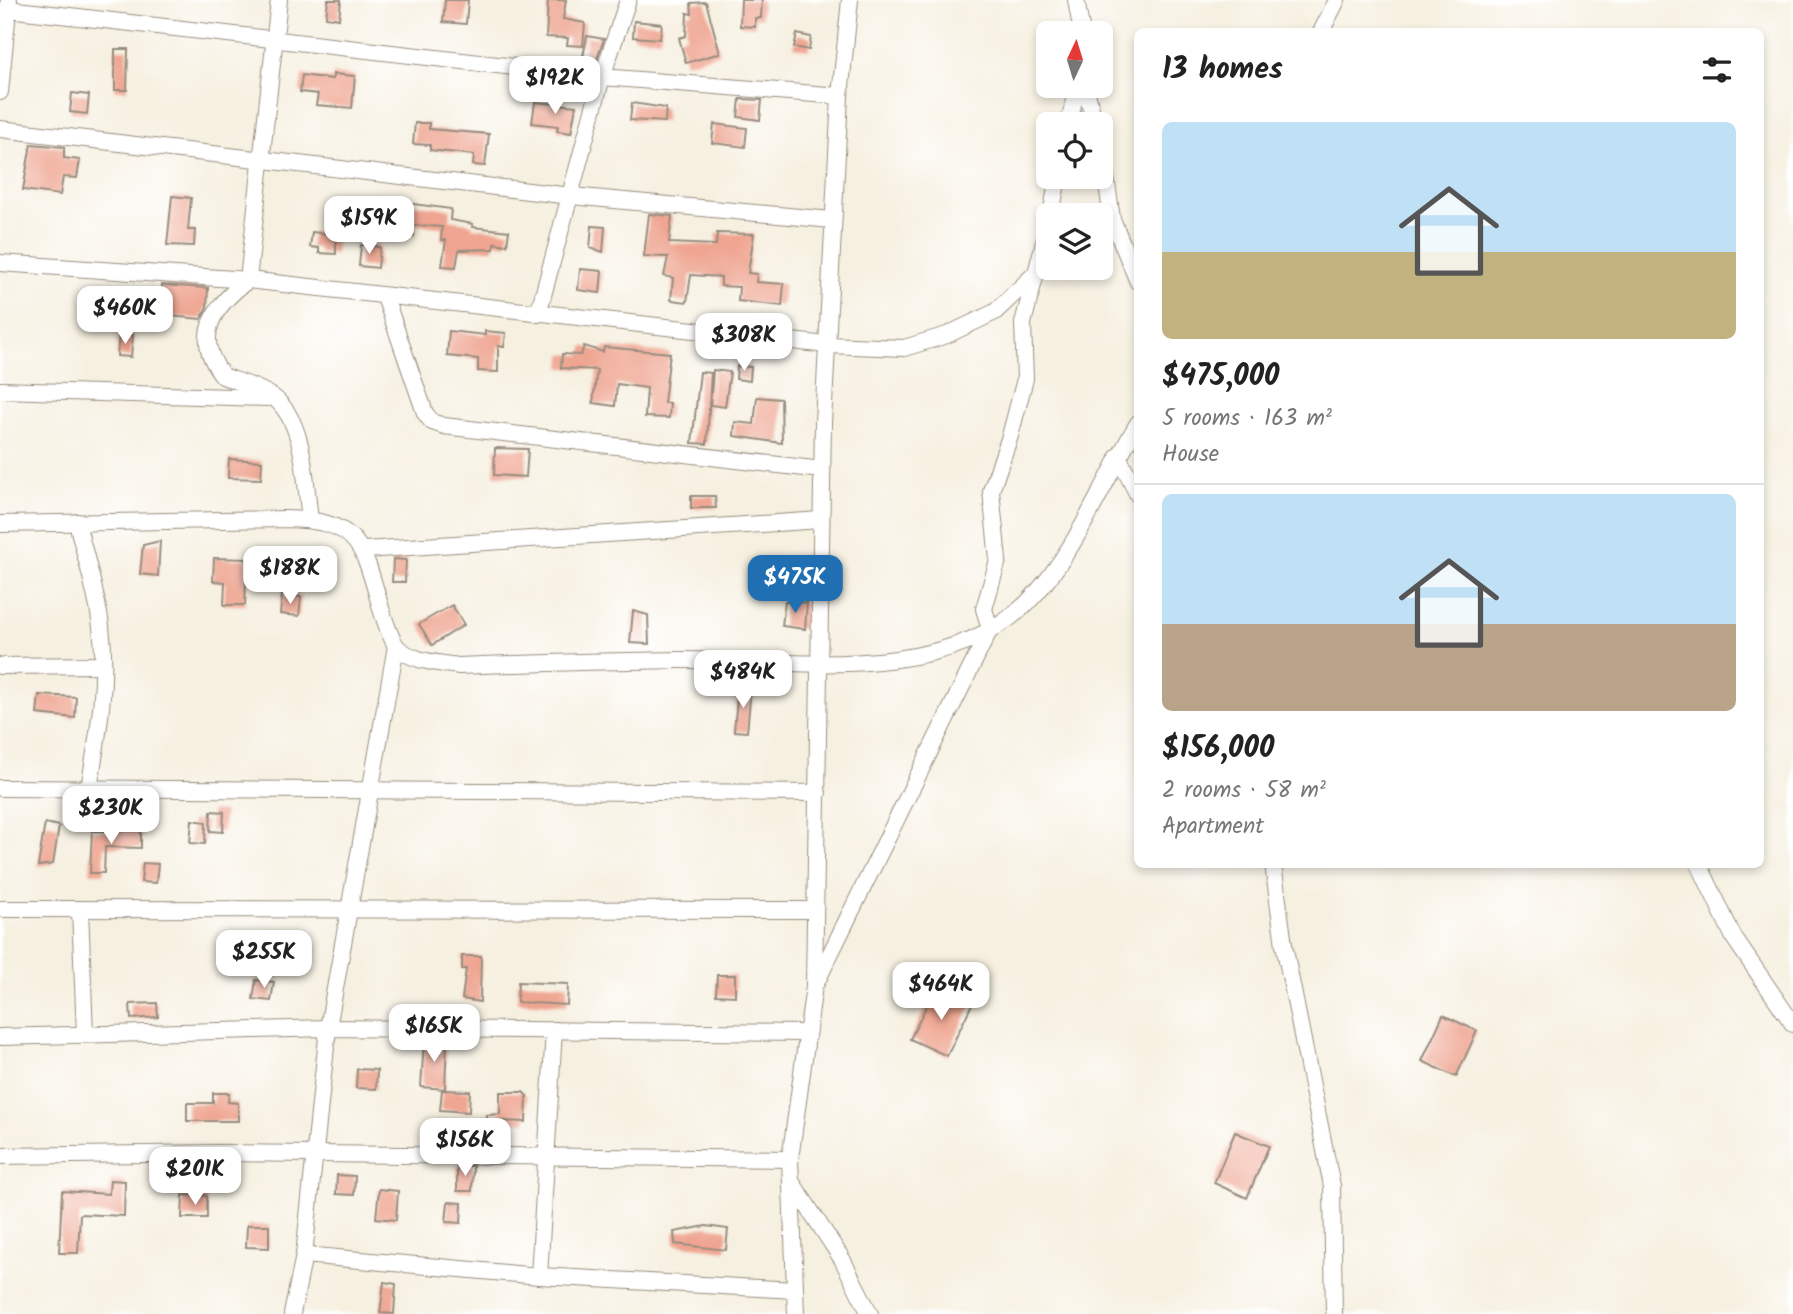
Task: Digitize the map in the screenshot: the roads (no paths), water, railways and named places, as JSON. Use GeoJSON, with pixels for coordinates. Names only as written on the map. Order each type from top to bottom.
{"type":"FeatureCollection","features":[{"type":"Feature","properties":{"kind":"street"},"geometry":{"type":"LineString","coordinates":[[279,0],[248,280],[222,300],[212,317],[210,353],[223,376],[274,398],[284,408],[298,439],[310,520]]}},
{"type":"Feature","properties":{"kind":"street"},"geometry":{"type":"LineString","coordinates":[[538,314],[602,77],[628,0]]}},
{"type":"Feature","properties":{"kind":"street"},"geometry":{"type":"LineString","coordinates":[[796,1314],[790,1158],[814,986],[822,470],[832,220],[840,96],[850,0]]}},
{"type":"Feature","properties":{"kind":"street"},"geometry":{"type":"LineString","coordinates":[[1076,0],[1080,21]]}},
{"type":"Feature","properties":{"kind":"street"},"geometry":{"type":"LineString","coordinates":[[1323,28],[1337,0]]}},
{"type":"Feature","properties":{"kind":"street"},"geometry":{"type":"LineString","coordinates":[[0,92],[8,4],[602,77],[840,96]]}},
{"type":"Feature","properties":{"kind":"street"},"geometry":{"type":"LineString","coordinates":[[0,129],[570,196],[832,220]]}},
{"type":"Feature","properties":{"kind":"street"},"geometry":{"type":"LineString","coordinates":[[1108,189],[1112,219],[1134,272]]}},
{"type":"Feature","properties":{"kind":"street"},"geometry":{"type":"LineString","coordinates":[[0,263],[248,280],[827,345],[904,348],[947,335],[995,312],[1036,273]]}},
{"type":"Feature","properties":{"kind":"street"},"geometry":{"type":"LineString","coordinates":[[814,986],[990,629],[984,610],[998,560],[991,491],[1010,436],[1025,379],[1023,323],[1037,280]]}},
{"type":"Feature","properties":{"kind":"street"},"geometry":{"type":"LineString","coordinates":[[385,297],[421,402],[432,422],[444,426],[822,470]]}},
{"type":"Feature","properties":{"kind":"street"},"geometry":{"type":"LineString","coordinates":[[0,390],[274,398]]}},
{"type":"Feature","properties":{"kind":"street"},"geometry":{"type":"LineString","coordinates":[[0,524],[310,520],[329,524],[350,534],[364,550],[386,625],[396,646],[407,654],[429,662],[459,666],[684,660],[872,663],[916,657],[990,629],[1026,605],[1050,577],[1134,430]]}},
{"type":"Feature","properties":{"kind":"street"},"geometry":{"type":"LineString","coordinates":[[1118,456],[1134,487]]}},
{"type":"Feature","properties":{"kind":"street"},"geometry":{"type":"LineString","coordinates":[[364,550],[821,520]]}},
{"type":"Feature","properties":{"kind":"street"},"geometry":{"type":"LineString","coordinates":[[77,522],[101,627],[103,665],[100,725],[89,788]]}},
{"type":"Feature","properties":{"kind":"street"},"geometry":{"type":"LineString","coordinates":[[292,1314],[304,1255],[328,1028],[346,912],[396,646]]}},
{"type":"Feature","properties":{"kind":"street"},"geometry":{"type":"LineString","coordinates":[[0,666],[103,665]]}},
{"type":"Feature","properties":{"kind":"street"},"geometry":{"type":"LineString","coordinates":[[0,788],[818,793]]}},
{"type":"Feature","properties":{"kind":"street"},"geometry":{"type":"LineString","coordinates":[[1274,868],[1284,945],[1332,1185],[1334,1314]]}},
{"type":"Feature","properties":{"kind":"street"},"geometry":{"type":"LineString","coordinates":[[1701,868],[1734,938],[1793,1024]]}},
{"type":"Feature","properties":{"kind":"street"},"geometry":{"type":"LineString","coordinates":[[0,909],[272,908],[346,912],[815,910]]}},
{"type":"Feature","properties":{"kind":"street"},"geometry":{"type":"LineString","coordinates":[[80,909],[85,1034]]}},
{"type":"Feature","properties":{"kind":"street"},"geometry":{"type":"LineString","coordinates":[[0,1037],[328,1028],[807,1033]]}},
{"type":"Feature","properties":{"kind":"street"},"geometry":{"type":"LineString","coordinates":[[539,1276],[554,1030]]}},
{"type":"Feature","properties":{"kind":"street"},"geometry":{"type":"LineString","coordinates":[[0,1156],[790,1158]]}},
{"type":"Feature","properties":{"kind":"street"},"geometry":{"type":"LineString","coordinates":[[792,1182],[842,1259],[870,1314]]}},
{"type":"Feature","properties":{"kind":"street"},"geometry":{"type":"LineString","coordinates":[[304,1255],[539,1276],[794,1290]]}}]}
